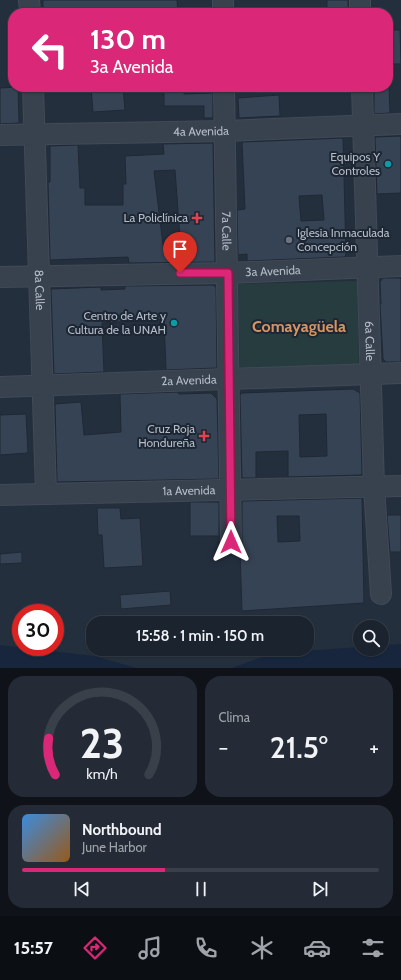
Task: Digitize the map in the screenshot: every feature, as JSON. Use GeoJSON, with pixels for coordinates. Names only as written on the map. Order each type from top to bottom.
{"type":"FeatureCollection","features":[{"type":"Feature","properties":{"kind":"street","name":"8a Calle"},"geometry":{"type":"LineString","coordinates":[[33,92],[46,493]]}},
{"type":"Feature","properties":{"kind":"street","name":"7a Calle"},"geometry":{"type":"LineString","coordinates":[[224,92],[231,542]]}},
{"type":"Feature","properties":{"kind":"street","name":"6a Calle"},"geometry":{"type":"LineString","coordinates":[[362,92],[374,486],[381,594]]}},
{"type":"Feature","properties":{"kind":"street","name":"4a Avenida"},"geometry":{"type":"LineString","coordinates":[[0,135],[225,131],[401,124]]}},
{"type":"Feature","properties":{"kind":"street","name":"3a Avenida"},"geometry":{"type":"LineString","coordinates":[[0,277],[39,275],[228,273],[401,266]]}},
{"type":"Feature","properties":{"kind":"street","name":"2a Avenida"},"geometry":{"type":"LineString","coordinates":[[0,387],[401,373]]}},
{"type":"Feature","properties":{"kind":"street","name":"1a Avenida"},"geometry":{"type":"LineString","coordinates":[[0,495],[401,486]]}},
{"type":"Feature","properties":{"kind":"green space"},"geometry":{"type":"Polygon","coordinates":[[[357,281],[359,368],[240,372],[238,284],[357,281]]]}},
{"type":"Feature","properties":{"kind":"water"},"geometry":{"type":"Polygon","coordinates":[[[401,644],[401,668],[232,668],[265,656],[314,656],[314,650],[353,647],[353,656],[389,656],[389,645],[401,644]]]}},
{"type":"Feature","properties":{"kind":"water"},"geometry":{"type":"Polygon","coordinates":[[[0,645],[12,646],[12,656],[64,656],[64,652],[94,656],[136,668],[0,668],[0,645]]]}},
{"type":"Feature","properties":{"kind":"building"},"geometry":{"type":"Polygon","coordinates":[[[43,0],[177,0],[178,8],[43,8],[43,0]]]}},
{"type":"Feature","properties":{"kind":"building"},"geometry":{"type":"Polygon","coordinates":[[[327,0],[348,0],[348,8],[327,8],[327,0]]]}},
{"type":"Feature","properties":{"kind":"building"},"geometry":{"type":"Polygon","coordinates":[[[393,30],[400,30],[401,64],[393,64],[393,30]]]}},
{"type":"Feature","properties":{"kind":"building"},"geometry":{"type":"Polygon","coordinates":[[[0,88],[8,88],[8,92],[18,92],[19,123],[0,124],[0,88]]]}},
{"type":"Feature","properties":{"kind":"building"},"geometry":{"type":"Polygon","coordinates":[[[91,92],[123,92],[125,110],[93,112],[91,92]]]}},
{"type":"Feature","properties":{"kind":"building"},"geometry":{"type":"Polygon","coordinates":[[[164,92],[184,92],[184,94],[213,93],[213,118],[204,118],[204,106],[164,106],[164,92]]]}},
{"type":"Feature","properties":{"kind":"building"},"geometry":{"type":"Polygon","coordinates":[[[374,92],[389,92],[390,113],[374,114],[374,92]]]}},
{"type":"Feature","properties":{"kind":"building"},"geometry":{"type":"Polygon","coordinates":[[[279,95],[280,116],[239,118],[238,98],[279,95]]]}},
{"type":"Feature","properties":{"kind":"building","name":"Equipos Y Controles"},"geometry":{"type":"Polygon","coordinates":[[[401,136],[401,193],[377,194],[375,137],[401,136]]]}},
{"type":"Feature","properties":{"kind":"building"},"geometry":{"type":"Polygon","coordinates":[[[343,138],[346,255],[344,257],[247,261],[247,254],[238,255],[237,210],[245,209],[242,142],[343,138]],[[322,195],[299,196],[301,221],[324,220],[322,195]]]}},
{"type":"Feature","properties":{"kind":"building"},"geometry":{"type":"Polygon","coordinates":[[[213,143],[215,262],[129,263],[128,257],[50,260],[48,182],[50,182],[50,146],[78,145],[80,188],[85,188],[85,205],[123,205],[123,184],[126,184],[125,156],[164,154],[163,144],[213,143]],[[175,170],[154,171],[164,253],[181,252],[175,170]]]}},
{"type":"Feature","properties":{"kind":"building"},"geometry":{"type":"Polygon","coordinates":[[[383,278],[401,278],[401,362],[386,362],[383,359],[380,282],[383,278]]]}},
{"type":"Feature","properties":{"kind":"building"},"geometry":{"type":"Polygon","coordinates":[[[213,285],[216,287],[217,368],[166,370],[164,319],[102,323],[104,372],[54,374],[51,289],[101,287],[101,290],[125,289],[125,286],[213,285]]]}},
{"type":"Feature","properties":{"kind":"building"},"geometry":{"type":"Polygon","coordinates":[[[353,389],[360,393],[361,475],[288,477],[288,451],[256,452],[256,478],[242,478],[240,395],[242,393],[353,389]],[[326,414],[299,415],[300,457],[327,456],[326,414]]]}},
{"type":"Feature","properties":{"kind":"building"},"geometry":{"type":"Polygon","coordinates":[[[178,392],[179,394],[211,393],[217,399],[219,479],[57,482],[55,404],[81,402],[84,435],[121,432],[120,394],[178,392]]]}},
{"type":"Feature","properties":{"kind":"building"},"geometry":{"type":"Polygon","coordinates":[[[26,414],[28,453],[0,455],[0,415],[26,414]]]}},
{"type":"Feature","properties":{"kind":"building"},"geometry":{"type":"Polygon","coordinates":[[[362,498],[364,603],[242,611],[240,549],[242,542],[242,501],[362,498]],[[277,516],[278,542],[300,541],[299,516],[277,516]]]}},
{"type":"Feature","properties":{"kind":"building"},"geometry":{"type":"Polygon","coordinates":[[[190,502],[219,502],[219,536],[190,536],[190,502]]]}},
{"type":"Feature","properties":{"kind":"building"},"geometry":{"type":"Polygon","coordinates":[[[97,508],[120,508],[121,519],[140,518],[143,566],[104,568],[102,535],[98,535],[97,508]]]}},
{"type":"Feature","properties":{"kind":"building"},"geometry":{"type":"Polygon","coordinates":[[[387,515],[401,515],[401,552],[390,552],[387,515]]]}},
{"type":"Feature","properties":{"kind":"building"},"geometry":{"type":"Polygon","coordinates":[[[22,552],[22,563],[0,564],[0,554],[22,552]]]}},
{"type":"Feature","properties":{"kind":"building"},"geometry":{"type":"Polygon","coordinates":[[[170,591],[171,605],[121,609],[120,595],[170,591]]]}},
{"type":"Feature","properties":{"kind":"place","name":"Equipos Y Controles"},"geometry":{"type":"Point","coordinates":[388,164]}},
{"type":"Feature","properties":{"kind":"place","name":"La Policlínica"},"geometry":{"type":"Point","coordinates":[197,218]}},
{"type":"Feature","properties":{"kind":"place","name":"Iglesia Inmaculada Concepción"},"geometry":{"type":"Point","coordinates":[289,240]}},
{"type":"Feature","properties":{"kind":"place","name":"Centro de Arte y Cultura de la UNAH"},"geometry":{"type":"Point","coordinates":[174,323]}},
{"type":"Feature","properties":{"kind":"place","name":"Cruz Roja Hondureña"},"geometry":{"type":"Point","coordinates":[204,436]}},
{"type":"Feature","properties":{"kind":"district","name":"Comayagüela"},"geometry":{"type":"Point","coordinates":[299,326]}},
{"type":"Feature","properties":{"kind":"route"},"geometry":{"type":"LineString","coordinates":[[180,273],[228,273],[231,542]]}}]}
